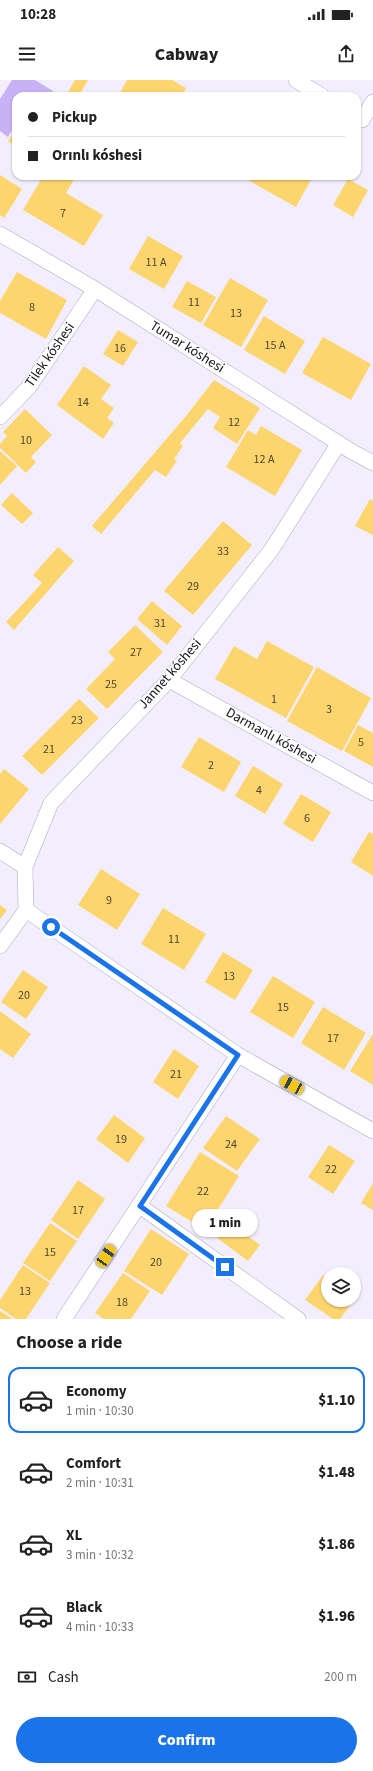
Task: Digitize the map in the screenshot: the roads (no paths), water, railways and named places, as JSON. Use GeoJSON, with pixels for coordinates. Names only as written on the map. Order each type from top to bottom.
{"type":"FeatureCollection","features":[{"type":"Feature","properties":{"kind":"street"},"geometry":{"type":"LineString","coordinates":[[296,80],[316,92]]}},
{"type":"Feature","properties":{"kind":"street"},"geometry":{"type":"LineString","coordinates":[[364,121],[373,102]]}},
{"type":"Feature","properties":{"kind":"street","name":"Tumar kóshesi"},"geometry":{"type":"LineString","coordinates":[[0,234],[95,289],[338,443],[373,463]]}},
{"type":"Feature","properties":{"kind":"street","name":"Tilek kóshesi"},"geometry":{"type":"LineString","coordinates":[[0,416],[29,387],[95,289]]}},
{"type":"Feature","properties":{"kind":"street","name":"Jannet kóshesi"},"geometry":{"type":"LineString","coordinates":[[26,910],[25,867],[51,803],[169,680],[272,549],[338,443]]}},
{"type":"Feature","properties":{"kind":"street","name":"Darmanlı kóshesi"},"geometry":{"type":"LineString","coordinates":[[169,680],[373,793]]}},
{"type":"Feature","properties":{"kind":"street"},"geometry":{"type":"LineString","coordinates":[[0,851],[25,867]]}},
{"type":"Feature","properties":{"kind":"street"},"geometry":{"type":"LineString","coordinates":[[0,946],[26,910],[238,1055],[373,1130]]}},
{"type":"Feature","properties":{"kind":"street"},"geometry":{"type":"LineString","coordinates":[[64,1319],[140,1206],[238,1055]]}},
{"type":"Feature","properties":{"kind":"street"},"geometry":{"type":"LineString","coordinates":[[140,1206],[298,1319]]}}]}
